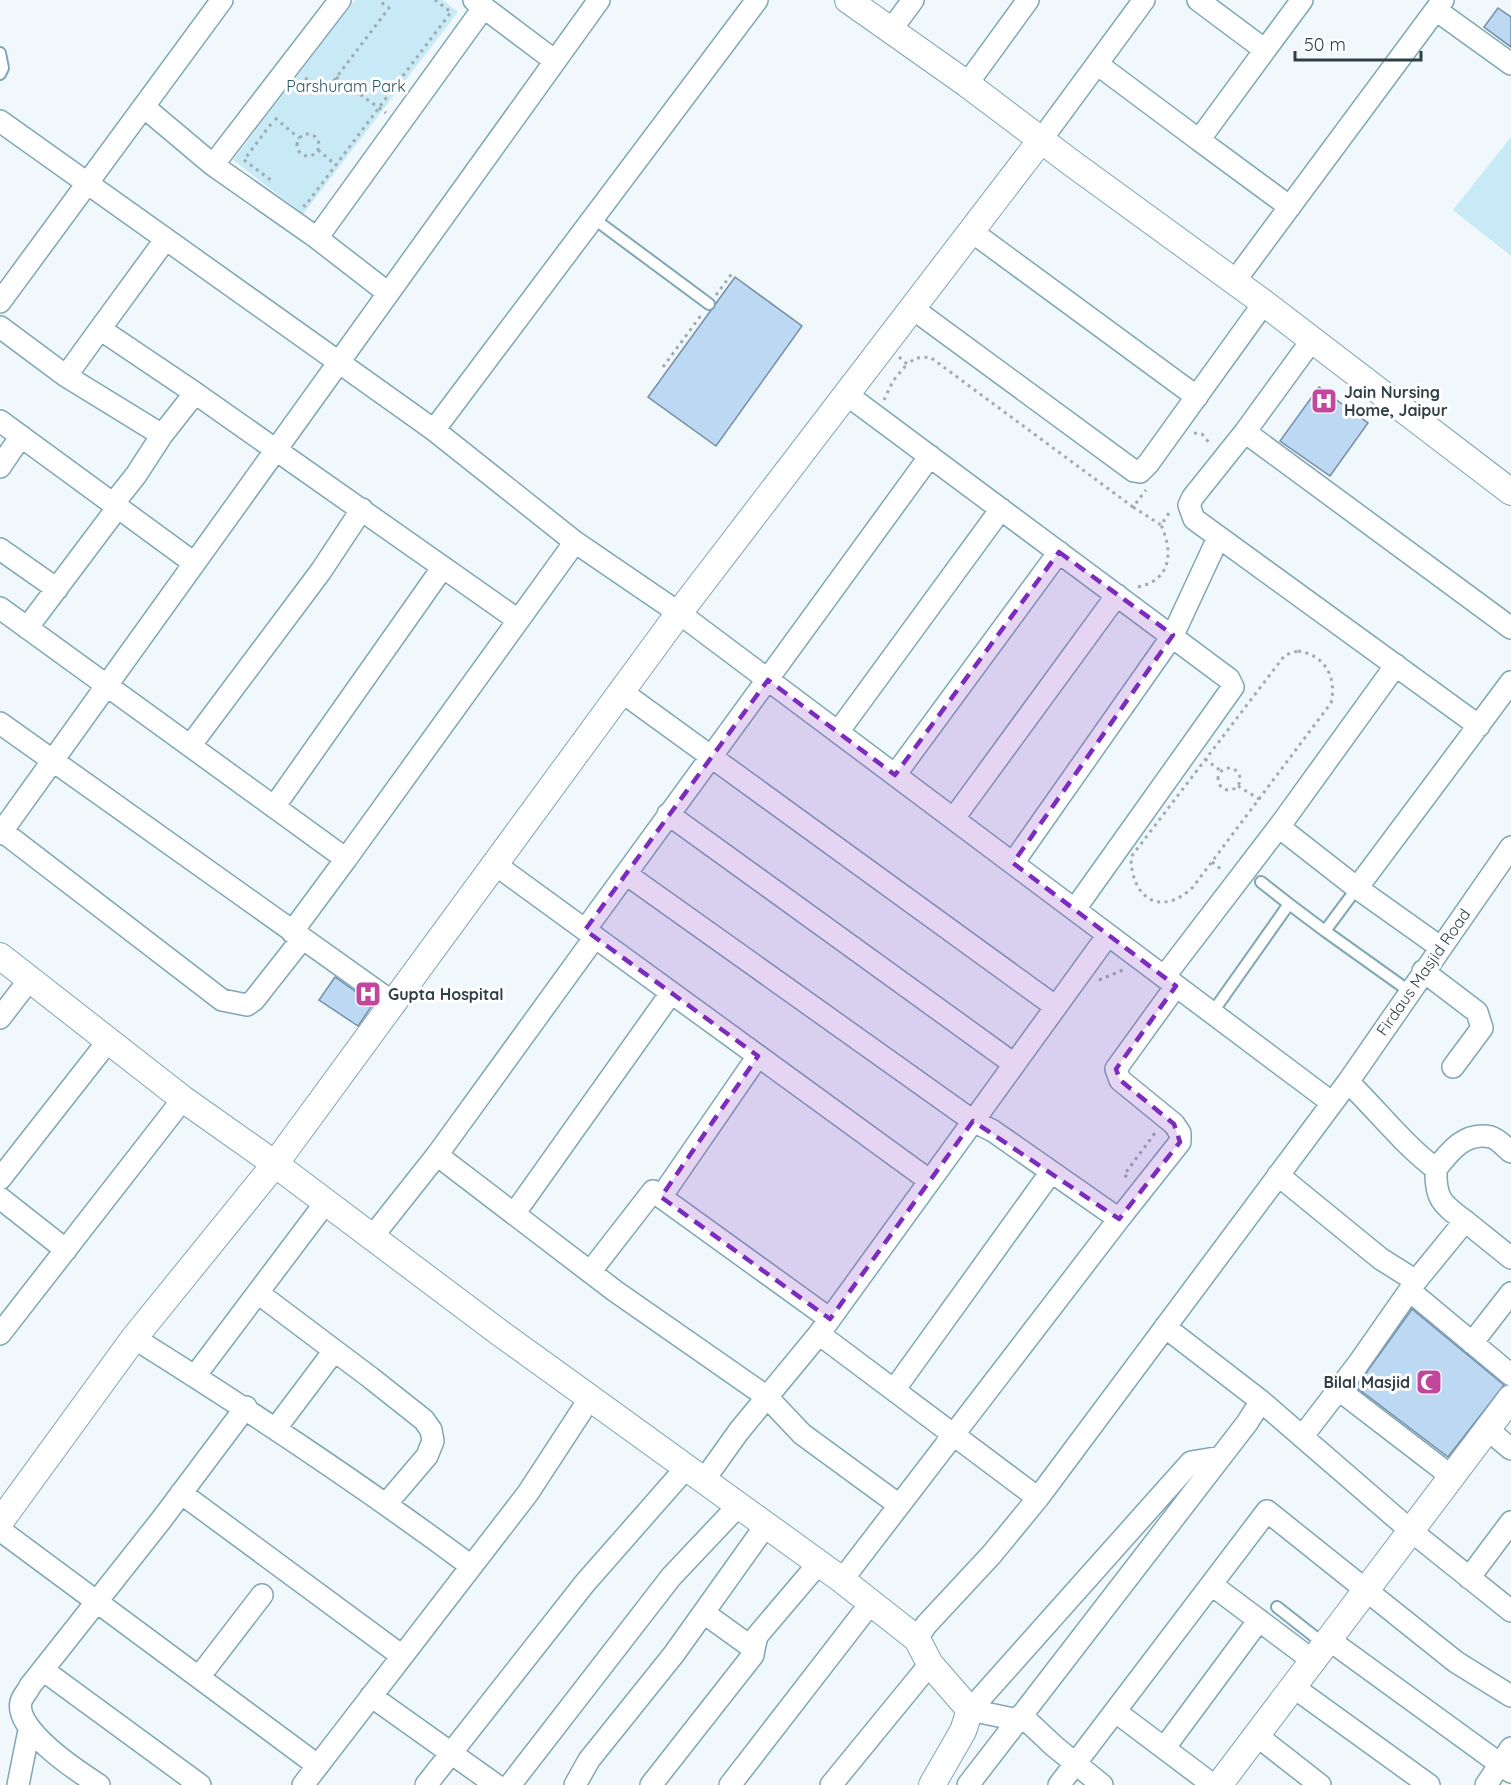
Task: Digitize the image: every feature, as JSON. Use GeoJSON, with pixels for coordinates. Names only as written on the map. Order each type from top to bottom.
{"type":"FeatureCollection","features":[{"type":"Feature","properties":{"kind":"street"},"geometry":{"type":"LineString","coordinates":[[0,302],[222,0]]}},
{"type":"Feature","properties":{"kind":"street"},"geometry":{"type":"LineString","coordinates":[[213,165],[340,0]]}},
{"type":"Feature","properties":{"kind":"street"},"geometry":{"type":"LineString","coordinates":[[574,542],[346,859],[254,1000],[247,1005],[222,1000],[1,833],[599,0]]}},
{"type":"Feature","properties":{"kind":"street"},"geometry":{"type":"LineString","coordinates":[[434,430],[757,0]]}},
{"type":"Feature","properties":{"kind":"street"},"geometry":{"type":"LineString","coordinates":[[848,0],[967,84],[1264,303],[1511,492]]}},
{"type":"Feature","properties":{"kind":"street"},"geometry":{"type":"LineString","coordinates":[[891,30],[913,0]]}},
{"type":"Feature","properties":{"kind":"street"},"geometry":{"type":"LineString","coordinates":[[967,84],[1028,0]]}},
{"type":"Feature","properties":{"kind":"street"},"geometry":{"type":"LineString","coordinates":[[0,1522],[134,1338],[275,1164],[395,1004],[679,613],[1041,140],[1144,0]]}},
{"type":"Feature","properties":{"kind":"street"},"geometry":{"type":"LineString","coordinates":[[1198,0],[1265,50]]}},
{"type":"Feature","properties":{"kind":"street"},"geometry":{"type":"LineString","coordinates":[[1199,140],[1302,0]]}},
{"type":"Feature","properties":{"kind":"street"},"geometry":{"type":"LineString","coordinates":[[316,238],[400,122],[479,4],[555,61]]}},
{"type":"Feature","properties":{"kind":"street"},"geometry":{"type":"LineString","coordinates":[[1234,282],[1439,5],[1511,64]]}},
{"type":"Feature","properties":{"kind":"street"},"geometry":{"type":"LineString","coordinates":[[1097,64],[1290,207]]}},
{"type":"Feature","properties":{"kind":"street"},"geometry":{"type":"LineString","coordinates":[[144,107],[213,165],[316,238],[388,293]]}},
{"type":"Feature","properties":{"kind":"street"},"geometry":{"type":"LineString","coordinates":[[0,121],[434,430],[574,542],[679,613],[1212,1013],[1338,1093],[1383,1116],[1410,1149],[1436,1169]]}},
{"type":"Feature","properties":{"kind":"street"},"geometry":{"type":"LineString","coordinates":[[971,231],[1197,397]]}},
{"type":"Feature","properties":{"kind":"street"},"geometry":{"type":"LineString","coordinates":[[66,376],[165,240]]}},
{"type":"Feature","properties":{"kind":"street"},"geometry":{"type":"LineString","coordinates":[[912,308],[1134,471],[1140,472],[1149,464],[1264,303]]}},
{"type":"Feature","properties":{"kind":"street"},"geometry":{"type":"LineString","coordinates":[[0,327],[66,376],[162,435]]}},
{"type":"Feature","properties":{"kind":"street"},"geometry":{"type":"LineString","coordinates":[[100,329],[362,509],[518,620]]}},
{"type":"Feature","properties":{"kind":"street"},"geometry":{"type":"LineString","coordinates":[[1312,340],[1245,432],[1193,496],[1189,505],[1194,519],[1479,726]]}},
{"type":"Feature","properties":{"kind":"street"},"geometry":{"type":"LineString","coordinates":[[27,628],[57,589],[162,435],[195,393]]}},
{"type":"Feature","properties":{"kind":"street"},"geometry":{"type":"LineString","coordinates":[[846,394],[1059,552],[1125,591],[1173,635],[1229,679],[1233,687],[1074,909]]}},
{"type":"Feature","properties":{"kind":"street"},"geometry":{"type":"LineString","coordinates":[[0,421],[194,563]]}},
{"type":"Feature","properties":{"kind":"street"},"geometry":{"type":"LineString","coordinates":[[1245,432],[1511,628]]}},
{"type":"Feature","properties":{"kind":"street"},"geometry":{"type":"LineString","coordinates":[[0,467],[21,436]]}},
{"type":"Feature","properties":{"kind":"street"},"geometry":{"type":"LineString","coordinates":[[372,1237],[437,1155],[590,934],[626,874],[668,814],[930,456]]}},
{"type":"Feature","properties":{"kind":"street"},"geometry":{"type":"LineString","coordinates":[[190,746],[321,571],[362,509]]}},
{"type":"Feature","properties":{"kind":"street"},"geometry":{"type":"LineString","coordinates":[[838,732],[1000,509]]}},
{"type":"Feature","properties":{"kind":"street"},"geometry":{"type":"LineString","coordinates":[[1013,863],[1173,635],[1218,538]]}},
{"type":"Feature","properties":{"kind":"street"},"geometry":{"type":"LineString","coordinates":[[0,549],[57,589]]}},
{"type":"Feature","properties":{"kind":"street"},"geometry":{"type":"LineString","coordinates":[[895,774],[1059,552]]}},
{"type":"Feature","properties":{"kind":"street"},"geometry":{"type":"LineString","coordinates":[[274,807],[443,567]]}},
{"type":"Feature","properties":{"kind":"street"},"geometry":{"type":"LineString","coordinates":[[954,818],[1125,591]]}},
{"type":"Feature","properties":{"kind":"street"},"geometry":{"type":"LineString","coordinates":[[0,608],[346,859]]}},
{"type":"Feature","properties":{"kind":"street"},"geometry":{"type":"LineString","coordinates":[[842,1580],[1180,1142],[1180,1133],[1174,1124],[1119,1080],[1116,1069],[1170,982],[1396,665]]}},
{"type":"Feature","properties":{"kind":"street"},"geometry":{"type":"LineString","coordinates":[[1357,888],[1511,682]]}},
{"type":"Feature","properties":{"kind":"street"},"geometry":{"type":"LineString","coordinates":[[622,692],[1056,1007]]}},
{"type":"Feature","properties":{"kind":"street"},"geometry":{"type":"LineString","coordinates":[[0,723],[51,762],[395,1004]]}},
{"type":"Feature","properties":{"kind":"street"},"geometry":{"type":"LineString","coordinates":[[668,814],[1014,1064]]}},
{"type":"Feature","properties":{"kind":"street"},"geometry":{"type":"LineString","coordinates":[[1279,827],[1357,888],[1440,947]]}},
{"type":"Feature","properties":{"kind":"street"},"geometry":{"type":"LineString","coordinates":[[917,1639],[926,1625],[992,1554],[1038,1498],[1338,1093],[1511,847]]}},
{"type":"Feature","properties":{"kind":"street","name":"Firdaus Masjid Road"},"geometry":{"type":"LineString","coordinates":[[1338,1093],[1511,847]]}},
{"type":"Feature","properties":{"kind":"street"},"geometry":{"type":"LineString","coordinates":[[496,865],[930,1181]]}},
{"type":"Feature","properties":{"kind":"street"},"geometry":{"type":"LineString","coordinates":[[626,874],[973,1122],[993,1131],[1119,1219]]}},
{"type":"Feature","properties":{"kind":"street"},"geometry":{"type":"LineString","coordinates":[[426,1785],[585,1583],[695,1474],[767,1397],[824,1327],[1108,935]]}},
{"type":"Feature","properties":{"kind":"street"},"geometry":{"type":"LineString","coordinates":[[0,956],[183,1099],[842,1580],[917,1639],[930,1664],[970,1710],[1020,1717],[1102,1785]]}},
{"type":"Feature","properties":{"kind":"street"},"geometry":{"type":"LineString","coordinates":[[1423,971],[1477,1012],[1482,1028],[1453,1067]]}},
{"type":"Feature","properties":{"kind":"street"},"geometry":{"type":"LineString","coordinates":[[0,1018],[30,979]]}},
{"type":"Feature","properties":{"kind":"street"},"geometry":{"type":"LineString","coordinates":[[514,1214],[671,993]]}},
{"type":"Feature","properties":{"kind":"street"},"geometry":{"type":"LineString","coordinates":[[0,1179],[109,1040]]}},
{"type":"Feature","properties":{"kind":"street"},"geometry":{"type":"LineString","coordinates":[[661,1197],[759,1056]]}},
{"type":"Feature","properties":{"kind":"street"},"geometry":{"type":"LineString","coordinates":[[2,1329],[183,1099]]}},
{"type":"Feature","properties":{"kind":"street"},"geometry":{"type":"LineString","coordinates":[[1511,1152],[1492,1137],[1470,1137],[1452,1147],[1436,1169],[1436,1184],[1441,1204],[1511,1258]]}},
{"type":"Feature","properties":{"kind":"street"},"geometry":{"type":"LineString","coordinates":[[437,1155],[590,1272],[767,1397],[802,1434],[899,1505]]}},
{"type":"Feature","properties":{"kind":"street"},"geometry":{"type":"LineString","coordinates":[[894,1390],[1052,1172]]}},
{"type":"Feature","properties":{"kind":"street"},"geometry":{"type":"LineString","coordinates":[[1278,1175],[1381,1258],[1511,1375]]}},
{"type":"Feature","properties":{"kind":"street"},"geometry":{"type":"LineString","coordinates":[[590,1272],[653,1191],[824,1327],[894,1390],[1038,1498]]}},
{"type":"Feature","properties":{"kind":"street"},"geometry":{"type":"LineString","coordinates":[[0,1198],[66,1250]]}},
{"type":"Feature","properties":{"kind":"street"},"geometry":{"type":"LineString","coordinates":[[195,1376],[326,1202]]}},
{"type":"Feature","properties":{"kind":"street"},"geometry":{"type":"LineString","coordinates":[[1302,1437],[1339,1390],[1413,1286],[1465,1221]]}},
{"type":"Feature","properties":{"kind":"street"},"geometry":{"type":"LineString","coordinates":[[258,1293],[424,1420],[431,1430],[433,1441],[427,1456],[387,1503]]}},
{"type":"Feature","properties":{"kind":"street"},"geometry":{"type":"LineString","coordinates":[[1472,1342],[1511,1293]]}},
{"type":"Feature","properties":{"kind":"street"},"geometry":{"type":"LineString","coordinates":[[1164,1327],[1261,1401],[1410,1530],[1511,1611]]}},
{"type":"Feature","properties":{"kind":"street"},"geometry":{"type":"LineString","coordinates":[[134,1338],[246,1407],[387,1503],[471,1566]]}},
{"type":"Feature","properties":{"kind":"street"},"geometry":{"type":"LineString","coordinates":[[276,1428],[334,1351]]}},
{"type":"Feature","properties":{"kind":"street"},"geometry":{"type":"LineString","coordinates":[[1339,1390],[1451,1476]]}},
{"type":"Feature","properties":{"kind":"street"},"geometry":{"type":"LineString","coordinates":[[303,1785],[528,1493],[590,1398]]}},
{"type":"Feature","properties":{"kind":"street"},"geometry":{"type":"LineString","coordinates":[[1116,1712],[1220,1784],[1511,1398]]}},
{"type":"Feature","properties":{"kind":"street"},"geometry":{"type":"LineString","coordinates":[[975,1782],[1020,1717],[1221,1457],[1261,1401]]}},
{"type":"Feature","properties":{"kind":"street"},"geometry":{"type":"LineString","coordinates":[[99,1785],[29,1730],[21,1712],[21,1702],[43,1670],[182,1493],[246,1407]]}},
{"type":"Feature","properties":{"kind":"street"},"geometry":{"type":"LineString","coordinates":[[1487,1429],[1511,1449]]}},
{"type":"Feature","properties":{"kind":"street"},"geometry":{"type":"LineString","coordinates":[[932,1785],[963,1731],[970,1710],[1191,1462],[1221,1457]]}},
{"type":"Feature","properties":{"kind":"street"},"geometry":{"type":"LineString","coordinates":[[182,1493],[402,1656]]}},
{"type":"Feature","properties":{"kind":"street"},"geometry":{"type":"LineString","coordinates":[[510,1785],[671,1578],[739,1505]]}},
{"type":"Feature","properties":{"kind":"street"},"geometry":{"type":"LineString","coordinates":[[1059,1785],[1077,1765],[1267,1511],[1456,1662],[1511,1696]]}},
{"type":"Feature","properties":{"kind":"street"},"geometry":{"type":"LineString","coordinates":[[575,1785],[590,1760],[704,1613],[766,1525]]}},
{"type":"Feature","properties":{"kind":"street"},"geometry":{"type":"LineString","coordinates":[[1469,1578],[1510,1525]]}},
{"type":"Feature","properties":{"kind":"street"},"geometry":{"type":"LineString","coordinates":[[0,1530],[317,1765]]}},
{"type":"Feature","properties":{"kind":"street"},"geometry":{"type":"LineString","coordinates":[[651,1785],[750,1661],[757,1636],[819,1563]]}},
{"type":"Feature","properties":{"kind":"street"},"geometry":{"type":"LineString","coordinates":[[1212,1585],[1258,1620],[1322,1648],[1507,1761],[1486,1785]]}},
{"type":"Feature","properties":{"kind":"street"},"geometry":{"type":"LineString","coordinates":[[199,1677],[262,1596]]}},
{"type":"Feature","properties":{"kind":"street"},"geometry":{"type":"LineString","coordinates":[[730,1785],[870,1604]]}},
{"type":"Feature","properties":{"kind":"street"},"geometry":{"type":"LineString","coordinates":[[704,1613],[754,1649]]}},
{"type":"Feature","properties":{"kind":"street"},"geometry":{"type":"LineString","coordinates":[[1165,1747],[1258,1620]]}},
{"type":"Feature","properties":{"kind":"street"},"geometry":{"type":"LineString","coordinates":[[831,1785],[930,1664]]}},
{"type":"Feature","properties":{"kind":"street"},"geometry":{"type":"LineString","coordinates":[[43,1670],[200,1785]]}},
{"type":"Feature","properties":{"kind":"street"},"geometry":{"type":"LineString","coordinates":[[1292,1686],[1429,1785]]}},
{"type":"Feature","properties":{"kind":"street"},"geometry":{"type":"LineString","coordinates":[[371,1696],[496,1785]]}},
{"type":"Feature","properties":{"kind":"street"},"geometry":{"type":"LineString","coordinates":[[18,1785],[29,1730]]}},
{"type":"Feature","properties":{"kind":"street"},"geometry":{"type":"LineString","coordinates":[[1256,1735],[1320,1785]]}},
{"type":"Feature","properties":{"kind":"lane"},"geometry":{"type":"LineString","coordinates":[[0,52],[3,61],[0,74]]}},
{"type":"Feature","properties":{"kind":"lane"},"geometry":{"type":"LineString","coordinates":[[593,218],[709,304]]}},
{"type":"Feature","properties":{"kind":"lane"},"geometry":{"type":"LineString","coordinates":[[1261,882],[1409,991]]}},
{"type":"Feature","properties":{"kind":"lane"},"geometry":{"type":"LineString","coordinates":[[1325,931],[1357,888]]}},
{"type":"Feature","properties":{"kind":"lane"},"geometry":{"type":"LineString","coordinates":[[1212,1013],[1288,904]]}},
{"type":"Feature","properties":{"kind":"lane"},"geometry":{"type":"LineString","coordinates":[[1277,1607],[1322,1648]]}},
{"type":"Feature","properties":{"kind":"path"},"geometry":{"type":"LineString","coordinates":[[300,84],[307,76],[326,91],[388,8],[378,0]]}},
{"type":"Feature","properties":{"kind":"path"},"geometry":{"type":"LineString","coordinates":[[296,200],[305,206],[451,12],[435,0]]}},
{"type":"Feature","properties":{"kind":"path"},"geometry":{"type":"LineString","coordinates":[[336,77],[400,122]]}},
{"type":"Feature","properties":{"kind":"path"},"geometry":{"type":"LineString","coordinates":[[279,186],[243,160],[281,110]]}},
{"type":"Feature","properties":{"kind":"path"},"geometry":{"type":"LineString","coordinates":[[275,118],[300,138]]}},
{"type":"Feature","properties":{"kind":"path"},"geometry":{"type":"LineString","coordinates":[[307,134],[315,137],[319,144],[318,150],[312,155],[302,154],[297,145],[300,138],[307,134]]}},
{"type":"Feature","properties":{"kind":"path"},"geometry":{"type":"LineString","coordinates":[[318,150],[336,165]]}},
{"type":"Feature","properties":{"kind":"path"},"geometry":{"type":"LineString","coordinates":[[663,367],[733,272]]}},
{"type":"Feature","properties":{"kind":"path"},"geometry":{"type":"LineString","coordinates":[[884,345],[907,364]]}},
{"type":"Feature","properties":{"kind":"path"},"geometry":{"type":"LineString","coordinates":[[885,406],[884,397],[907,364],[916,358],[930,357],[1133,507],[1161,525],[1169,541],[1166,568],[1155,579],[1140,587],[1125,591]]}},
{"type":"Feature","properties":{"kind":"path"},"geometry":{"type":"LineString","coordinates":[[1184,437],[1192,433],[1202,434],[1209,440],[1212,448]]}},
{"type":"Feature","properties":{"kind":"path"},"geometry":{"type":"LineString","coordinates":[[1133,507],[1146,489]]}},
{"type":"Feature","properties":{"kind":"path"},"geometry":{"type":"LineString","coordinates":[[1161,525],[1173,507]]}},
{"type":"Feature","properties":{"kind":"path"},"geometry":{"type":"LineString","coordinates":[[1298,651],[1310,653],[1323,663],[1331,674],[1334,688],[1330,703],[1193,887],[1173,902],[1160,903],[1149,898],[1136,885],[1131,872],[1131,857],[1205,759],[1285,655],[1298,651]]}},
{"type":"Feature","properties":{"kind":"path"},"geometry":{"type":"LineString","coordinates":[[1205,759],[1221,771]]}},
{"type":"Feature","properties":{"kind":"path"},"geometry":{"type":"LineString","coordinates":[[1228,768],[1235,770],[1239,776],[1238,786],[1232,789],[1222,788],[1218,777],[1221,771],[1228,768]]}},
{"type":"Feature","properties":{"kind":"path"},"geometry":{"type":"LineString","coordinates":[[1238,786],[1259,799]]}},
{"type":"Feature","properties":{"kind":"path"},"geometry":{"type":"LineString","coordinates":[[1212,862],[1223,871]]}},
{"type":"Feature","properties":{"kind":"highlighted area"},"geometry":{"type":"Polygon","coordinates":[[[1059,552],[1173,635],[1013,863],[1176,986],[1116,1069],[1120,1080],[1174,1124],[1180,1142],[1119,1219],[973,1121],[830,1319],[661,1197],[758,1056],[585,930],[768,680],[895,775],[1059,552]]]}},
{"type":"Feature","properties":{"kind":"green space","name":"Parshuram Park"},"geometry":{"type":"Polygon","coordinates":[[[355,0],[443,0],[458,12],[303,214],[233,160],[355,0]]]}},
{"type":"Feature","properties":{"kind":"green space"},"geometry":{"type":"Polygon","coordinates":[[[1511,137],[1511,256],[1453,210],[1511,137]]]}},
{"type":"Feature","properties":{"kind":"building"},"geometry":{"type":"Polygon","coordinates":[[[1498,8],[1511,17],[1511,47],[1484,27],[1498,8]]]}},
{"type":"Feature","properties":{"kind":"building"},"geometry":{"type":"Polygon","coordinates":[[[735,277],[802,326],[716,446],[648,397],[735,277]]]}},
{"type":"Feature","properties":{"kind":"building"},"geometry":{"type":"Polygon","coordinates":[[[1319,387],[1368,423],[1330,476],[1280,441],[1319,387]]]}},
{"type":"Feature","properties":{"kind":"building"},"geometry":{"type":"Polygon","coordinates":[[[335,977],[373,1004],[358,1026],[319,1000],[335,977]]]}},
{"type":"Feature","properties":{"kind":"building","name":"Bilal Masjid"},"geometry":{"type":"Polygon","coordinates":[[[1412,1309],[1504,1385],[1448,1457],[1356,1387],[1412,1309]]]}},
{"type":"Feature","properties":{"kind":"place","name":"Jain Nursing Home, Jaipur"},"geometry":{"type":"Point","coordinates":[1324,401]}},
{"type":"Feature","properties":{"kind":"place","name":"Gupta Hospital"},"geometry":{"type":"Point","coordinates":[368,994]}},
{"type":"Feature","properties":{"kind":"place","name":"Bilal Masjid"},"geometry":{"type":"Point","coordinates":[1429,1382]}}]}
